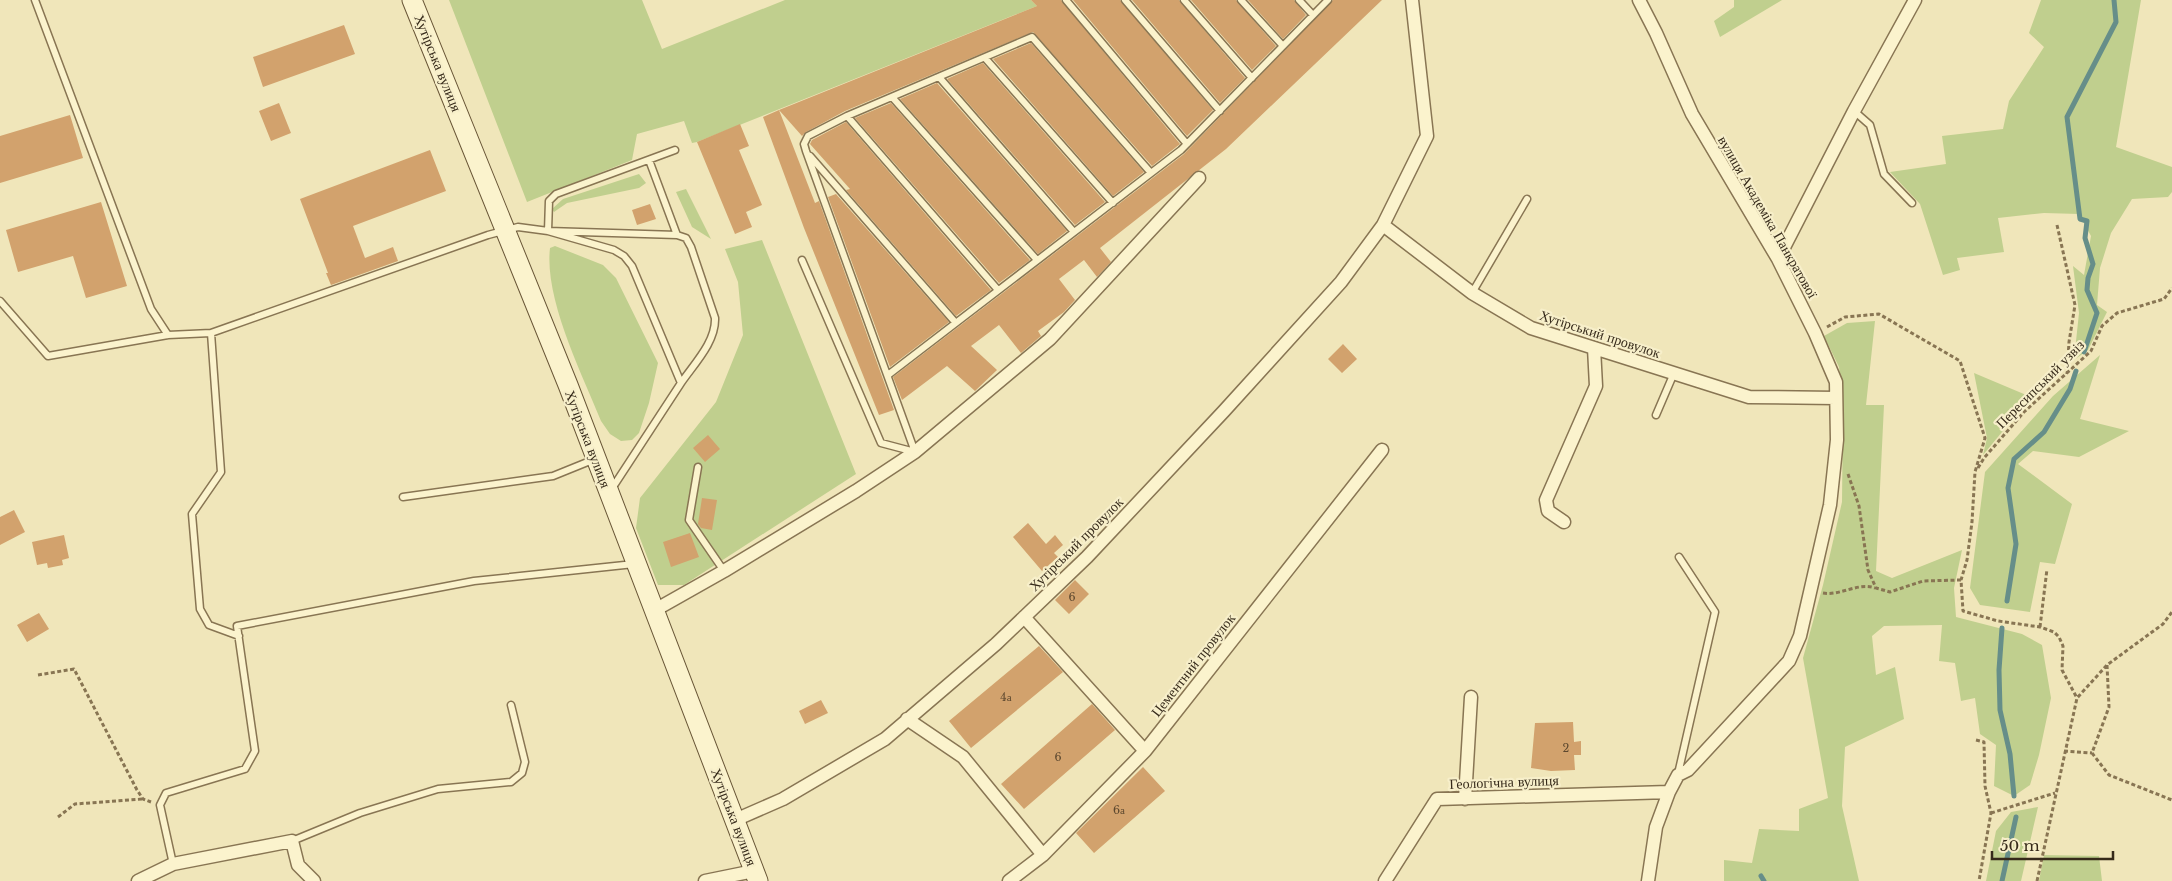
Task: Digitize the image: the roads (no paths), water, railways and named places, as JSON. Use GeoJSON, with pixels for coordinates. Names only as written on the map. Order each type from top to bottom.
{"type":"FeatureCollection","features":[{"type":"Feature","properties":{"kind":"main road","name":"Хутірська вулиця"},"geometry":{"type":"LineString","coordinates":[[412,0],[596,459],[756,876]]}},
{"type":"Feature","properties":{"kind":"street","name":"Хутірський провулок"},"geometry":{"type":"LineString","coordinates":[[735,820],[783,799],[885,738],[996,644],[1087,557],[1224,411],[1341,282],[1383,225],[1427,136],[1412,0]]}},
{"type":"Feature","properties":{"kind":"street","name":"вулиця Академіка Панкратової"},"geometry":{"type":"LineString","coordinates":[[1639,0],[1656,32],[1692,114],[1778,259],[1815,333],[1836,382],[1837,440],[1830,506],[1800,636],[1788,661],[1688,770],[1678,775],[1669,792],[1656,828],[1648,881]]}},
{"type":"Feature","properties":{"kind":"street"},"geometry":{"type":"LineString","coordinates":[[1778,259],[1854,111],[1915,0]]}},
{"type":"Feature","properties":{"kind":"street"},"geometry":{"type":"LineString","coordinates":[[655,610],[724,571],[856,491],[915,452],[1050,339],[1199,178]]}},
{"type":"Feature","properties":{"kind":"street","name":"Хутірський провулок"},"geometry":{"type":"LineString","coordinates":[[1383,225],[1472,293],[1531,328],[1749,397],[1836,398]]}},
{"type":"Feature","properties":{"kind":"street"},"geometry":{"type":"LineString","coordinates":[[1564,522],[1548,511],[1546,500],[1596,386],[1594,348]]}},
{"type":"Feature","properties":{"kind":"street","name":"Цементний провулок"},"geometry":{"type":"LineString","coordinates":[[1009,881],[1043,855],[1145,751],[1382,450]]}},
{"type":"Feature","properties":{"kind":"street"},"geometry":{"type":"LineString","coordinates":[[1024,617],[1145,751]]}},
{"type":"Feature","properties":{"kind":"street"},"geometry":{"type":"LineString","coordinates":[[1466,798],[1471,697]]}},
{"type":"Feature","properties":{"kind":"street"},"geometry":{"type":"LineString","coordinates":[[907,719],[963,758],[1043,855]]}},
{"type":"Feature","properties":{"kind":"street","name":"Геологічна вулиця"},"geometry":{"type":"LineString","coordinates":[[1384,881],[1437,799],[1669,792]]}},
{"type":"Feature","properties":{"kind":"street"},"geometry":{"type":"LineString","coordinates":[[138,881],[173,864],[292,841],[298,865],[314,881]]}},
{"type":"Feature","properties":{"kind":"street"},"geometry":{"type":"LineString","coordinates":[[705,881],[756,876]]}},
{"type":"Feature","properties":{"kind":"lane"},"geometry":{"type":"LineString","coordinates":[[35,0],[151,309],[168,335]]}},
{"type":"Feature","properties":{"kind":"lane"},"geometry":{"type":"LineString","coordinates":[[1066,0],[1187,144]]}},
{"type":"Feature","properties":{"kind":"lane"},"geometry":{"type":"LineString","coordinates":[[1125,0],[1220,111]]}},
{"type":"Feature","properties":{"kind":"lane"},"geometry":{"type":"LineString","coordinates":[[1184,0],[1252,78]]}},
{"type":"Feature","properties":{"kind":"lane"},"geometry":{"type":"LineString","coordinates":[[1241,0],[1283,46]]}},
{"type":"Feature","properties":{"kind":"lane"},"geometry":{"type":"LineString","coordinates":[[1300,0],[1314,15]]}},
{"type":"Feature","properties":{"kind":"lane"},"geometry":{"type":"LineString","coordinates":[[888,375],[1187,144],[1328,0]]}},
{"type":"Feature","properties":{"kind":"lane"},"geometry":{"type":"LineString","coordinates":[[915,452],[806,151],[804,144],[808,136],[847,116],[1032,37],[1151,173]]}},
{"type":"Feature","properties":{"kind":"lane"},"geometry":{"type":"LineString","coordinates":[[985,58],[1113,203]]}},
{"type":"Feature","properties":{"kind":"lane"},"geometry":{"type":"LineString","coordinates":[[939,77],[1074,232]]}},
{"type":"Feature","properties":{"kind":"lane"},"geometry":{"type":"LineString","coordinates":[[892,97],[1037,260]]}},
{"type":"Feature","properties":{"kind":"lane"},"geometry":{"type":"LineString","coordinates":[[1854,111],[1870,125],[1884,174],[1912,203]]}},
{"type":"Feature","properties":{"kind":"lane"},"geometry":{"type":"LineString","coordinates":[[847,116],[998,290]]}},
{"type":"Feature","properties":{"kind":"lane"},"geometry":{"type":"LineString","coordinates":[[548,231],[548,208],[552,197],[675,150]]}},
{"type":"Feature","properties":{"kind":"lane"},"geometry":{"type":"LineString","coordinates":[[806,151],[955,322]]}},
{"type":"Feature","properties":{"kind":"lane"},"geometry":{"type":"LineString","coordinates":[[649,160],[677,234]]}},
{"type":"Feature","properties":{"kind":"lane"},"geometry":{"type":"LineString","coordinates":[[1472,293],[1527,199]]}},
{"type":"Feature","properties":{"kind":"lane"},"geometry":{"type":"LineString","coordinates":[[0,301],[48,356],[168,335],[210,333],[518,227],[548,231],[677,234],[686,238],[691,248],[716,325],[711,338],[609,493]]}},
{"type":"Feature","properties":{"kind":"lane"},"geometry":{"type":"LineString","coordinates":[[548,231],[614,250],[624,256],[632,266],[681,383]]}},
{"type":"Feature","properties":{"kind":"lane"},"geometry":{"type":"LineString","coordinates":[[802,260],[881,443],[915,452]]}},
{"type":"Feature","properties":{"kind":"lane"},"geometry":{"type":"LineString","coordinates":[[210,333],[221,472],[192,514],[200,609],[209,625],[239,636]]}},
{"type":"Feature","properties":{"kind":"lane"},"geometry":{"type":"LineString","coordinates":[[1656,415],[1674,373]]}},
{"type":"Feature","properties":{"kind":"lane"},"geometry":{"type":"LineString","coordinates":[[403,497],[553,476],[596,459]]}},
{"type":"Feature","properties":{"kind":"lane"},"geometry":{"type":"LineString","coordinates":[[698,467],[689,520],[724,571]]}},
{"type":"Feature","properties":{"kind":"lane"},"geometry":{"type":"LineString","coordinates":[[1678,775],[1715,612],[1679,557]]}},
{"type":"Feature","properties":{"kind":"lane"},"geometry":{"type":"LineString","coordinates":[[173,864],[160,805],[166,793],[244,768],[255,751],[237,626],[474,581],[636,564]]}},
{"type":"Feature","properties":{"kind":"lane"},"geometry":{"type":"LineString","coordinates":[[292,841],[360,813],[438,789],[511,782],[522,773],[525,762],[511,705]]}},
{"type":"Feature","properties":{"kind":"waterway"},"geometry":{"type":"LineString","coordinates":[[2084,352],[2097,313],[2087,290],[2088,278],[2093,264],[2085,238],[2087,221],[2080,219],[2067,117],[2116,22],[2114,0]]}},
{"type":"Feature","properties":{"kind":"waterway"},"geometry":{"type":"LineString","coordinates":[[2007,601],[2016,544],[2008,488],[2014,459],[2044,432],[2070,389],[2076,371]]}},
{"type":"Feature","properties":{"kind":"waterway"},"geometry":{"type":"LineString","coordinates":[[2002,628],[1999,670],[2000,710],[2010,754],[2014,796]]}},
{"type":"Feature","properties":{"kind":"waterway"},"geometry":{"type":"LineString","coordinates":[[2002,881],[2016,817]]}},
{"type":"Feature","properties":{"kind":"waterway"},"geometry":{"type":"LineString","coordinates":[[1761,876],[1764,881]]}}]}
